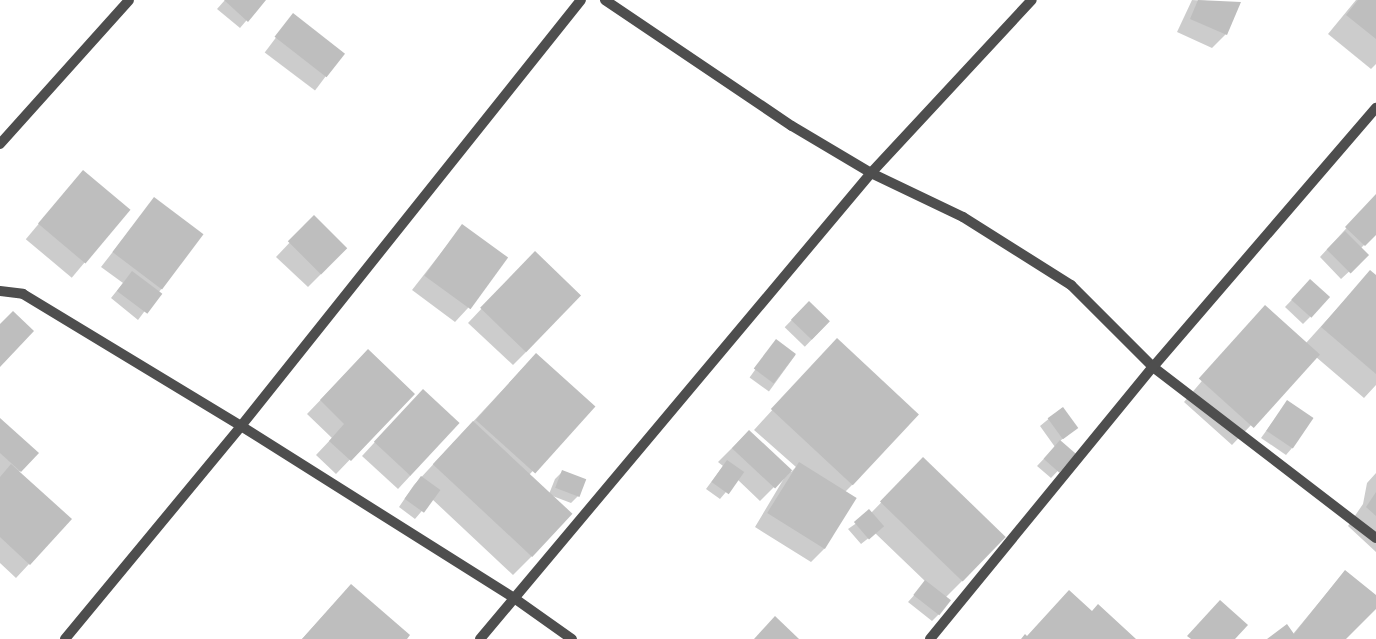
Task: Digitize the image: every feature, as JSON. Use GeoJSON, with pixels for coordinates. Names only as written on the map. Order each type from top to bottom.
{"type":"FeatureCollection","features":[{"type":"Feature","properties":{"kind":"street"},"geometry":{"type":"LineString","coordinates":[[0,144],[129,0]]}},
{"type":"Feature","properties":{"kind":"street"},"geometry":{"type":"LineString","coordinates":[[65,639],[241,426],[581,0]]}},
{"type":"Feature","properties":{"kind":"street"},"geometry":{"type":"LineString","coordinates":[[605,0],[792,126],[871,173],[963,217],[1071,285],[1153,367],[1376,538]]}},
{"type":"Feature","properties":{"kind":"street"},"geometry":{"type":"LineString","coordinates":[[480,639],[871,173],[1032,0]]}},
{"type":"Feature","properties":{"kind":"street"},"geometry":{"type":"LineString","coordinates":[[930,639],[1153,367],[1376,108]]}},
{"type":"Feature","properties":{"kind":"street"},"geometry":{"type":"LineString","coordinates":[[0,291],[22,294],[241,426],[514,598],[572,639]]}},
{"type":"Feature","properties":{"kind":"building"},"geometry":{"type":"Polygon","coordinates":[[[224,0],[266,0],[248,22],[224,0]]]}},
{"type":"Feature","properties":{"kind":"building"},"geometry":{"type":"Polygon","coordinates":[[[1198,0],[1241,2],[1227,35],[1190,19],[1198,0]]]}},
{"type":"Feature","properties":{"kind":"building"},"geometry":{"type":"Polygon","coordinates":[[[1358,0],[1376,0],[1376,39],[1346,15],[1358,0]]]}},
{"type":"Feature","properties":{"kind":"building"},"geometry":{"type":"Polygon","coordinates":[[[293,13],[345,54],[327,77],[275,37],[293,13]]]}},
{"type":"Feature","properties":{"kind":"building"},"geometry":{"type":"Polygon","coordinates":[[[83,170],[130,210],[85,263],[38,224],[83,170]]]}},
{"type":"Feature","properties":{"kind":"building"},"geometry":{"type":"Polygon","coordinates":[[[1376,194],[1376,235],[1365,246],[1345,227],[1376,194]]]}},
{"type":"Feature","properties":{"kind":"building"},"geometry":{"type":"Polygon","coordinates":[[[154,197],[204,234],[162,289],[112,252],[154,197]]]}},
{"type":"Feature","properties":{"kind":"building"},"geometry":{"type":"Polygon","coordinates":[[[314,215],[347,248],[321,274],[288,241],[314,215]]]}},
{"type":"Feature","properties":{"kind":"building"},"geometry":{"type":"Polygon","coordinates":[[[462,224],[508,258],[470,309],[424,276],[462,224]]]}},
{"type":"Feature","properties":{"kind":"building"},"geometry":{"type":"Polygon","coordinates":[[[1345,231],[1369,255],[1351,273],[1327,249],[1345,231]]]}},
{"type":"Feature","properties":{"kind":"building"},"geometry":{"type":"Polygon","coordinates":[[[535,251],[581,295],[526,352],[480,308],[535,251]]]}},
{"type":"Feature","properties":{"kind":"building"},"geometry":{"type":"Polygon","coordinates":[[[1370,270],[1376,275],[1376,374],[1321,327],[1370,270]]]}},
{"type":"Feature","properties":{"kind":"building"},"geometry":{"type":"Polygon","coordinates":[[[132,271],[162,294],[147,314],[117,291],[132,271]]]}},
{"type":"Feature","properties":{"kind":"building"},"geometry":{"type":"Polygon","coordinates":[[[1310,279],[1330,297],[1311,318],[1291,300],[1310,279]]]}},
{"type":"Feature","properties":{"kind":"building"},"geometry":{"type":"Polygon","coordinates":[[[809,301],[830,321],[812,340],[791,320],[809,301]]]}},
{"type":"Feature","properties":{"kind":"building"},"geometry":{"type":"Polygon","coordinates":[[[1265,305],[1320,355],[1254,428],[1199,379],[1265,305]]]}},
{"type":"Feature","properties":{"kind":"building"},"geometry":{"type":"Polygon","coordinates":[[[13,311],[34,331],[0,367],[0,324],[13,311]]]}},
{"type":"Feature","properties":{"kind":"building"},"geometry":{"type":"Polygon","coordinates":[[[837,338],[919,414],[853,485],[771,409],[837,338]]]}},
{"type":"Feature","properties":{"kind":"building"},"geometry":{"type":"Polygon","coordinates":[[[776,339],[796,354],[774,384],[754,369],[776,339]]]}},
{"type":"Feature","properties":{"kind":"building"},"geometry":{"type":"Polygon","coordinates":[[[368,349],[415,394],[351,461],[329,441],[344,424],[320,400],[368,349]]]}},
{"type":"Feature","properties":{"kind":"building"},"geometry":{"type":"Polygon","coordinates":[[[536,353],[595,407],[535,473],[476,420],[536,353]]]}},
{"type":"Feature","properties":{"kind":"building"},"geometry":{"type":"Polygon","coordinates":[[[423,389],[460,423],[410,476],[374,442],[423,389]]]}},
{"type":"Feature","properties":{"kind":"building"},"geometry":{"type":"Polygon","coordinates":[[[1287,400],[1314,418],[1293,449],[1266,431],[1287,400]]]}},
{"type":"Feature","properties":{"kind":"building"},"geometry":{"type":"Polygon","coordinates":[[[1063,407],[1078,428],[1063,439],[1048,418],[1063,407]]]}},
{"type":"Feature","properties":{"kind":"building"},"geometry":{"type":"Polygon","coordinates":[[[0,418],[39,453],[21,472],[0,453],[0,418]]]}},
{"type":"Feature","properties":{"kind":"building"},"geometry":{"type":"Polygon","coordinates":[[[473,421],[572,514],[532,557],[433,464],[473,421]]]}},
{"type":"Feature","properties":{"kind":"building"},"geometry":{"type":"Polygon","coordinates":[[[749,430],[792,470],[775,489],[732,448],[749,430]]]}},
{"type":"Feature","properties":{"kind":"building"},"geometry":{"type":"Polygon","coordinates":[[[1060,440],[1076,454],[1059,473],[1044,459],[1060,440]]]}},
{"type":"Feature","properties":{"kind":"building"},"geometry":{"type":"Polygon","coordinates":[[[923,457],[1006,537],[963,581],[880,502],[923,457]]]}},
{"type":"Feature","properties":{"kind":"building"},"geometry":{"type":"Polygon","coordinates":[[[727,460],[744,472],[729,494],[712,482],[727,460]]]}},
{"type":"Feature","properties":{"kind":"building"},"geometry":{"type":"Polygon","coordinates":[[[799,462],[857,498],[825,549],[767,513],[799,462]]]}},
{"type":"Feature","properties":{"kind":"building"},"geometry":{"type":"Polygon","coordinates":[[[11,464],[72,519],[30,565],[0,537],[0,477],[11,464]]]}},
{"type":"Feature","properties":{"kind":"building"},"geometry":{"type":"Polygon","coordinates":[[[562,470],[586,479],[579,497],[555,488],[562,470]]]}},
{"type":"Feature","properties":{"kind":"building"},"geometry":{"type":"Polygon","coordinates":[[[421,476],[440,490],[424,513],[405,499],[421,476]]]}},
{"type":"Feature","properties":{"kind":"building"},"geometry":{"type":"Polygon","coordinates":[[[1376,492],[1376,516],[1366,507],[1376,492]]]}},
{"type":"Feature","properties":{"kind":"building"},"geometry":{"type":"Polygon","coordinates":[[[869,509],[884,526],[869,539],[854,522],[869,509]]]}},
{"type":"Feature","properties":{"kind":"building"},"geometry":{"type":"Polygon","coordinates":[[[1345,570],[1376,595],[1376,609],[1346,639],[1267,639],[1287,624],[1294,634],[1345,570]]]}},
{"type":"Feature","properties":{"kind":"building"},"geometry":{"type":"Polygon","coordinates":[[[925,580],[951,600],[939,615],[913,595],[925,580]]]}},
{"type":"Feature","properties":{"kind":"building"},"geometry":{"type":"Polygon","coordinates":[[[351,584],[410,635],[407,639],[302,639],[351,584]]]}},
{"type":"Feature","properties":{"kind":"building"},"geometry":{"type":"Polygon","coordinates":[[[1069,590],[1092,611],[1098,604],[1136,639],[1021,639],[1025,634],[1027,636],[1069,590]]]}},
{"type":"Feature","properties":{"kind":"building"},"geometry":{"type":"Polygon","coordinates":[[[1220,600],[1248,625],[1235,639],[1191,639],[1187,636],[1220,600]]]}},
{"type":"Feature","properties":{"kind":"building"},"geometry":{"type":"Polygon","coordinates":[[[775,616],[799,639],[754,639],[775,616]]]}}]}
